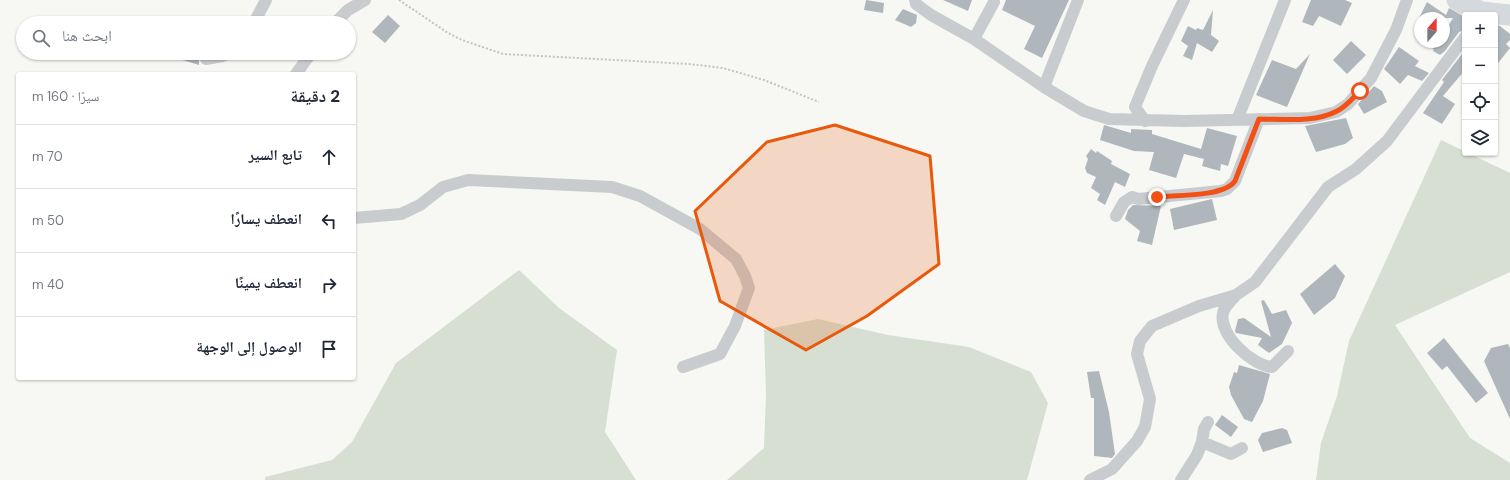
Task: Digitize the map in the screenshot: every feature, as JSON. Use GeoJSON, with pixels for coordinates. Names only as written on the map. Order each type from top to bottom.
{"type":"FeatureCollection","features":[{"type":"Feature","properties":{"kind":"highway"},"geometry":{"type":"LineString","coordinates":[[1456,0],[1482,12]]}},
{"type":"Feature","properties":{"kind":"street"},"geometry":{"type":"LineString","coordinates":[[258,16],[266,0]]}},
{"type":"Feature","properties":{"kind":"street"},"geometry":{"type":"LineString","coordinates":[[342,16],[348,10],[364,0]]}},
{"type":"Feature","properties":{"kind":"street"},"geometry":{"type":"LineString","coordinates":[[915,0],[916,4],[931,15],[974,39],[1044,87],[1084,111],[1109,119],[1145,121],[1310,118],[1336,112],[1348,104],[1371,78],[1396,30],[1407,0]]}},
{"type":"Feature","properties":{"kind":"street"},"geometry":{"type":"LineString","coordinates":[[1044,87],[1078,0]]}},
{"type":"Feature","properties":{"kind":"street"},"geometry":{"type":"LineString","coordinates":[[1145,121],[1135,107],[1152,66],[1184,0]]}},
{"type":"Feature","properties":{"kind":"street"},"geometry":{"type":"LineString","coordinates":[[1236,120],[1285,0]]}},
{"type":"Feature","properties":{"kind":"street"},"geometry":{"type":"LineString","coordinates":[[974,39],[994,2]]}},
{"type":"Feature","properties":{"kind":"street"},"geometry":{"type":"LineString","coordinates":[[1090,480],[1112,469],[1137,441],[1145,427],[1150,398],[1137,354],[1140,341],[1148,330],[1152,326],[1200,306],[1236,295],[1255,282],[1262,275],[1328,188],[1356,169],[1387,141],[1462,41]]}},
{"type":"Feature","properties":{"kind":"street"},"geometry":{"type":"LineString","coordinates":[[297,72],[306,60]]}},
{"type":"Feature","properties":{"kind":"street"},"geometry":{"type":"LineString","coordinates":[[1116,216],[1124,202],[1132,197],[1138,199],[1150,198],[1213,192],[1227,189],[1235,181],[1259,119]]}},
{"type":"Feature","properties":{"kind":"street"},"geometry":{"type":"LineString","coordinates":[[356,218],[401,214],[420,205],[443,187],[468,180],[612,187],[640,196],[700,229],[736,259],[745,276],[749,288],[734,326],[720,354],[683,368]]}},
{"type":"Feature","properties":{"kind":"street"},"geometry":{"type":"LineString","coordinates":[[1236,295],[1223,312],[1223,322],[1232,342],[1264,366],[1272,367],[1288,351]]}},
{"type":"Feature","properties":{"kind":"street"},"geometry":{"type":"LineString","coordinates":[[1181,480],[1197,455],[1202,442],[1204,429],[1208,422]]}},
{"type":"Feature","properties":{"kind":"street"},"geometry":{"type":"LineString","coordinates":[[1202,442],[1231,454],[1242,448]]}},
{"type":"Feature","properties":{"kind":"path"},"geometry":{"type":"LineString","coordinates":[[399,0],[455,36],[503,54],[689,64],[723,68],[764,80],[819,102]]}},
{"type":"Feature","properties":{"kind":"highlighted area"},"geometry":{"type":"Polygon","coordinates":[[[835,125],[930,156],[939,264],[867,316],[806,350],[720,301],[695,211],[767,142],[835,125]]]}},
{"type":"Feature","properties":{"kind":"shaded area"},"geometry":{"type":"Polygon","coordinates":[[[1441,140],[1462,150],[1462,156],[1474,156],[1510,173],[1510,272],[1395,325],[1470,438],[1510,463],[1510,480],[1316,480],[1321,443],[1337,396],[1349,341],[1441,140]]]}},
{"type":"Feature","properties":{"kind":"shaded area"},"geometry":{"type":"Polygon","coordinates":[[[519,270],[559,308],[617,350],[605,432],[636,480],[265,480],[265,477],[332,460],[352,442],[396,363],[519,270]]]}},
{"type":"Feature","properties":{"kind":"shaded area"},"geometry":{"type":"Polygon","coordinates":[[[818,319],[888,335],[969,347],[1031,372],[1048,403],[1027,480],[727,480],[764,448],[766,394],[764,330],[818,319]]]}},
{"type":"Feature","properties":{"kind":"building"},"geometry":{"type":"Polygon","coordinates":[[[866,0],[884,3],[883,13],[864,10],[866,0]]]}},
{"type":"Feature","properties":{"kind":"building"},"geometry":{"type":"Polygon","coordinates":[[[943,0],[972,0],[968,11],[943,0]]]}},
{"type":"Feature","properties":{"kind":"building"},"geometry":{"type":"Polygon","coordinates":[[[1006,0],[1069,0],[1042,58],[1024,49],[1035,26],[1002,10],[1006,0]]]}},
{"type":"Feature","properties":{"kind":"building"},"geometry":{"type":"Polygon","coordinates":[[[1311,0],[1345,0],[1352,3],[1341,26],[1319,16],[1313,26],[1302,22],[1311,0]]]}},
{"type":"Feature","properties":{"kind":"building"},"geometry":{"type":"Polygon","coordinates":[[[1427,2],[1442,12],[1422,12],[1427,2]]]}},
{"type":"Feature","properties":{"kind":"building"},"geometry":{"type":"Polygon","coordinates":[[[1449,8],[1462,15],[1462,31],[1459,32],[1450,44],[1450,23],[1453,18],[1450,18],[1450,12],[1447,12],[1449,8]]]}},
{"type":"Feature","properties":{"kind":"building"},"geometry":{"type":"Polygon","coordinates":[[[903,9],[917,15],[916,23],[911,27],[895,20],[903,9]]]}},
{"type":"Feature","properties":{"kind":"building"},"geometry":{"type":"Polygon","coordinates":[[[1213,10],[1211,35],[1219,41],[1212,52],[1197,43],[1192,60],[1183,56],[1188,46],[1181,41],[1188,26],[1196,30],[1197,28],[1203,30],[1213,10]]]}},
{"type":"Feature","properties":{"kind":"building"},"geometry":{"type":"Polygon","coordinates":[[[388,15],[400,26],[385,43],[372,32],[388,15]]]}},
{"type":"Feature","properties":{"kind":"building"},"geometry":{"type":"Polygon","coordinates":[[[1498,26],[1510,34],[1510,40],[1506,44],[1510,48],[1498,63],[1498,26]]]}},
{"type":"Feature","properties":{"kind":"building"},"geometry":{"type":"Polygon","coordinates":[[[1351,41],[1366,55],[1347,74],[1333,60],[1351,41]]]}},
{"type":"Feature","properties":{"kind":"building"},"geometry":{"type":"Polygon","coordinates":[[[1399,47],[1419,61],[1415,66],[1429,73],[1422,81],[1408,75],[1400,84],[1384,69],[1399,47]]]}},
{"type":"Feature","properties":{"kind":"building"},"geometry":{"type":"Polygon","coordinates":[[[1432,48],[1447,48],[1440,55],[1433,51],[1434,49],[1432,48]]]}},
{"type":"Feature","properties":{"kind":"building"},"geometry":{"type":"Polygon","coordinates":[[[1310,54],[1287,107],[1256,95],[1272,60],[1296,69],[1310,54]]]}},
{"type":"Feature","properties":{"kind":"building"},"geometry":{"type":"Polygon","coordinates":[[[1462,54],[1462,74],[1443,96],[1455,104],[1442,124],[1423,113],[1444,82],[1442,80],[1462,54]]]}},
{"type":"Feature","properties":{"kind":"building"},"geometry":{"type":"Polygon","coordinates":[[[182,60],[199,60],[199,65],[182,60]]]}},
{"type":"Feature","properties":{"kind":"building"},"geometry":{"type":"Polygon","coordinates":[[[1374,86],[1382,91],[1387,102],[1364,114],[1358,104],[1374,86]]]}},
{"type":"Feature","properties":{"kind":"building"},"geometry":{"type":"Polygon","coordinates":[[[1346,118],[1353,138],[1345,144],[1316,152],[1305,126],[1346,118]]]}},
{"type":"Feature","properties":{"kind":"building"},"geometry":{"type":"Polygon","coordinates":[[[1104,125],[1131,133],[1131,129],[1152,130],[1152,134],[1201,149],[1207,128],[1237,136],[1228,166],[1221,164],[1220,171],[1202,166],[1204,159],[1184,154],[1176,178],[1149,170],[1154,152],[1134,151],[1100,140],[1104,125]]]}},
{"type":"Feature","properties":{"kind":"building"},"geometry":{"type":"Polygon","coordinates":[[[1091,149],[1096,153],[1097,151],[1112,161],[1111,164],[1130,174],[1125,187],[1115,182],[1105,205],[1097,200],[1100,194],[1091,188],[1096,177],[1087,173],[1085,168],[1088,159],[1086,156],[1091,149]]]}},
{"type":"Feature","properties":{"kind":"building"},"geometry":{"type":"Polygon","coordinates":[[[1212,199],[1217,220],[1174,230],[1170,209],[1212,199]]]}},
{"type":"Feature","properties":{"kind":"building"},"geometry":{"type":"Polygon","coordinates":[[[1133,205],[1161,206],[1152,245],[1137,241],[1140,231],[1125,219],[1128,210],[1133,205]]]}},
{"type":"Feature","properties":{"kind":"building"},"geometry":{"type":"Polygon","coordinates":[[[1335,264],[1345,276],[1335,298],[1314,315],[1300,294],[1335,264]]]}},
{"type":"Feature","properties":{"kind":"building"},"geometry":{"type":"Polygon","coordinates":[[[1264,300],[1272,314],[1286,310],[1292,323],[1282,344],[1269,353],[1258,345],[1262,338],[1236,333],[1235,331],[1238,319],[1244,318],[1271,337],[1261,301],[1264,300]]]}},
{"type":"Feature","properties":{"kind":"building"},"geometry":{"type":"Polygon","coordinates":[[[1444,338],[1488,393],[1476,403],[1447,366],[1442,370],[1427,353],[1444,338]]]}},
{"type":"Feature","properties":{"kind":"building"},"geometry":{"type":"Polygon","coordinates":[[[1508,344],[1510,348],[1510,419],[1484,361],[1491,348],[1508,344]]]}},
{"type":"Feature","properties":{"kind":"building"},"geometry":{"type":"Polygon","coordinates":[[[1239,365],[1270,374],[1263,401],[1252,422],[1244,419],[1231,395],[1229,387],[1234,372],[1237,373],[1239,365]]]}},
{"type":"Feature","properties":{"kind":"building"},"geometry":{"type":"Polygon","coordinates":[[[1099,371],[1109,412],[1115,454],[1112,458],[1094,456],[1094,398],[1091,398],[1087,372],[1099,371]]]}},
{"type":"Feature","properties":{"kind":"building"},"geometry":{"type":"Polygon","coordinates":[[[1222,415],[1238,427],[1231,437],[1215,425],[1222,415]]]}},
{"type":"Feature","properties":{"kind":"building"},"geometry":{"type":"Polygon","coordinates":[[[1282,428],[1287,430],[1292,443],[1263,452],[1258,440],[1262,433],[1282,428]]]}},
{"type":"Feature","properties":{"kind":"route"},"geometry":{"type":"LineString","coordinates":[[1157,197],[1213,192],[1227,189],[1232,186],[1235,181],[1259,119],[1310,118],[1324,116],[1336,112],[1348,104],[1360,91]]}}]}
